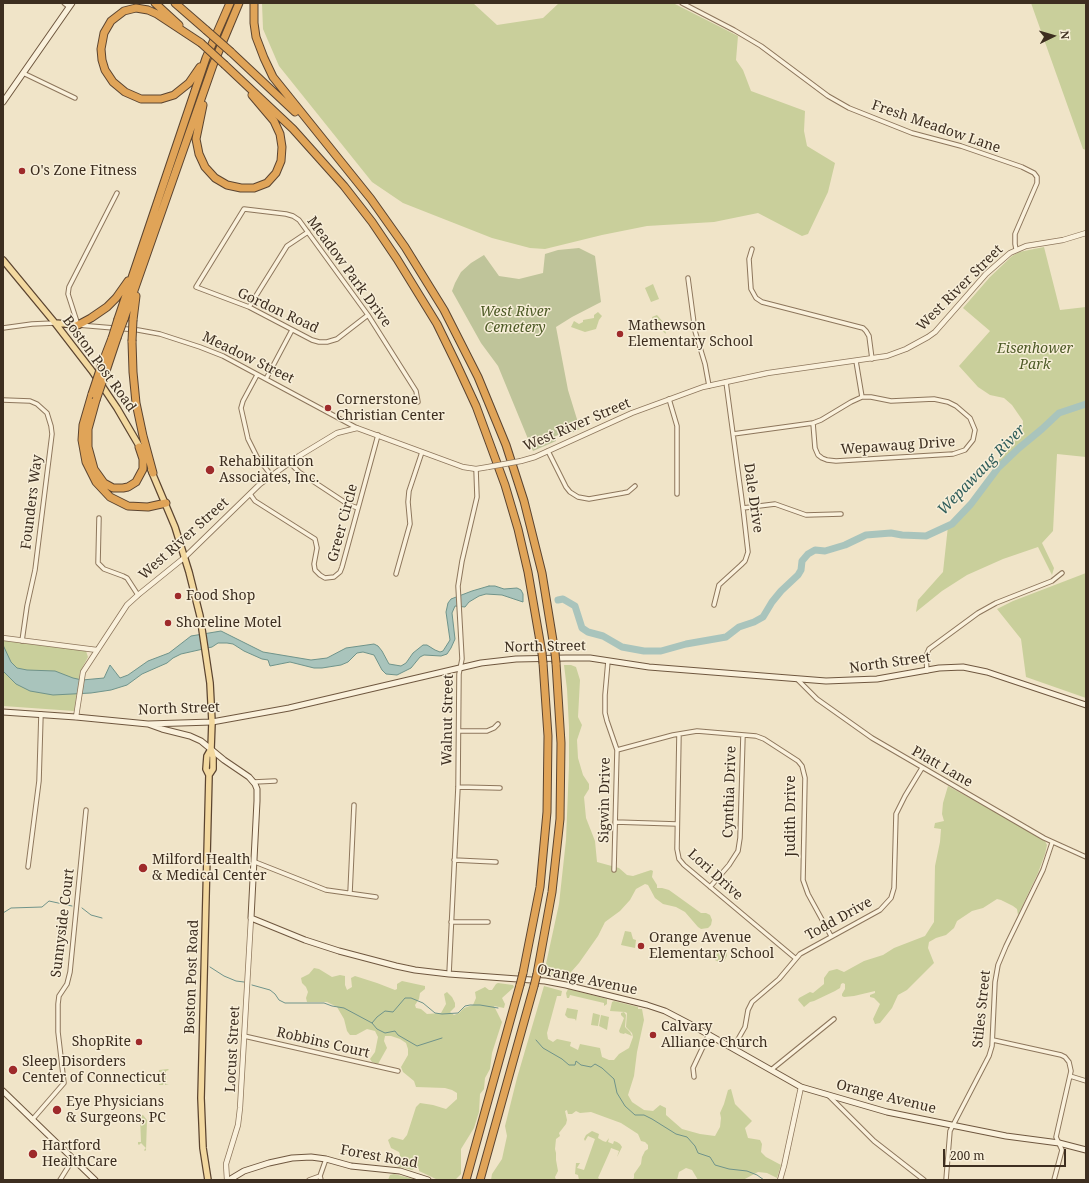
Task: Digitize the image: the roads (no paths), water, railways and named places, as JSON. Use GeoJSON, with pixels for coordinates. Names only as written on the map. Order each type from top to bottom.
{"type":"FeatureCollection","features":[{"type":"Feature","properties":{"kind":"highway"},"geometry":{"type":"LineString","coordinates":[[155,3],[225,65],[293,129],[344,186],[376,228],[397,259],[436,324],[457,365],[476,406],[505,485],[518,529],[528,572],[542,653],[548,736],[547,812],[538,895],[524,973],[466,1180]]}},
{"type":"Feature","properties":{"kind":"highway"},"geometry":{"type":"LineString","coordinates":[[175,3],[282,99],[333,153]]}},
{"type":"Feature","properties":{"kind":"highway"},"geometry":{"type":"LineString","coordinates":[[200,43],[152,12],[140,8],[121,13],[108,25],[102,38],[101,54],[107,74],[129,95],[141,99],[157,100],[170,96],[186,87],[196,75],[230,3]]}},
{"type":"Feature","properties":{"kind":"highway"},"geometry":{"type":"LineString","coordinates":[[166,502],[148,507],[128,506],[110,497],[96,482],[86,462],[82,440],[83,425],[217,54],[239,3]]}},
{"type":"Feature","properties":{"kind":"highway"},"geometry":{"type":"LineString","coordinates":[[254,3],[256,37],[270,71],[281,88],[375,205],[414,259],[451,323],[481,384],[508,452],[525,505],[542,573],[555,653],[561,728],[560,819],[552,892],[537,974],[480,1180]]}},
{"type":"Feature","properties":{"kind":"highway"},"geometry":{"type":"LineString","coordinates":[[153,473],[142,436],[136,403],[132,341],[135,299],[143,256],[211,46]]}},
{"type":"Feature","properties":{"kind":"highway"},"geometry":{"type":"LineString","coordinates":[[217,54],[198,126],[196,139],[199,154],[208,171],[218,181],[236,188],[254,188],[267,183],[274,177],[278,169],[282,152],[280,134],[277,125],[269,113],[225,65]]}},
{"type":"Feature","properties":{"kind":"highway"},"geometry":{"type":"LineString","coordinates":[[78,325],[96,315],[112,302],[132,275],[143,256]]}},
{"type":"Feature","properties":{"kind":"highway"},"geometry":{"type":"LineString","coordinates":[[94,397],[87,436],[88,447],[94,469],[104,483],[113,488],[123,488],[136,482],[141,474],[143,465],[140,446]]}},
{"type":"Feature","properties":{"kind":"main road"},"geometry":{"type":"LineString","coordinates":[[3,102],[70,5]]}},
{"type":"Feature","properties":{"kind":"main road","name":"Boston Post Road"},"geometry":{"type":"LineString","coordinates":[[3,260],[55,323],[109,395],[140,446],[166,502],[185,557],[194,589],[210,683],[212,722],[211,749],[213,756],[213,769],[209,775],[201,1098],[203,1148],[208,1180]]}},
{"type":"Feature","properties":{"kind":"main road","name":"Meadow Street"},"geometry":{"type":"LineString","coordinates":[[55,323],[78,325]]}},
{"type":"Feature","properties":{"kind":"main road","name":"North Street"},"geometry":{"type":"LineString","coordinates":[[3,712],[148,724],[212,722],[288,708],[481,663],[516,658],[590,658],[649,667],[826,681],[865,680],[895,677],[927,670],[951,667],[980,670],[1086,705]]}},
{"type":"Feature","properties":{"kind":"main road"},"geometry":{"type":"LineString","coordinates":[[148,724],[202,741],[254,782],[257,787],[255,862],[251,918]]}},
{"type":"Feature","properties":{"kind":"main road","name":"Orange Avenue"},"geometry":{"type":"LineString","coordinates":[[251,918],[305,940],[339,951],[415,970],[566,985],[659,1009],[708,1034],[801,1087],[887,1112],[1006,1136],[1059,1143],[1086,1150]]}},
{"type":"Feature","properties":{"kind":"main road"},"geometry":{"type":"LineString","coordinates":[[3,1091],[95,1180]]}},
{"type":"Feature","properties":{"kind":"main road","name":"Forest Road"},"geometry":{"type":"LineString","coordinates":[[228,1180],[244,1172],[277,1161],[311,1157],[326,1159],[351,1166],[400,1171],[428,1180]]}},
{"type":"Feature","properties":{"kind":"street"},"geometry":{"type":"LineString","coordinates":[[64,3],[70,5]]}},
{"type":"Feature","properties":{"kind":"street","name":"Fresh Meadow Lane"},"geometry":{"type":"LineString","coordinates":[[682,3],[761,46],[828,96],[849,108],[912,133],[961,146],[1022,167],[1034,173],[1037,177],[1037,183],[1017,229],[1014,240],[1016,249]]}},
{"type":"Feature","properties":{"kind":"street"},"geometry":{"type":"LineString","coordinates":[[23,73],[75,98]]}},
{"type":"Feature","properties":{"kind":"street"},"geometry":{"type":"LineString","coordinates":[[78,325],[68,294],[68,287],[117,193]]}},
{"type":"Feature","properties":{"kind":"street","name":"Meadow Park Drive"},"geometry":{"type":"LineString","coordinates":[[196,287],[244,209],[293,216],[299,220],[368,315],[416,391],[418,402]]}},
{"type":"Feature","properties":{"kind":"street"},"geometry":{"type":"LineString","coordinates":[[249,307],[287,246],[308,232]]}},
{"type":"Feature","properties":{"kind":"street","name":"West River Street"},"geometry":{"type":"LineString","coordinates":[[76,717],[83,672],[123,611],[138,595],[185,557],[271,475],[289,462],[337,434],[357,428],[463,467],[476,469],[521,461],[535,457],[617,419],[669,399],[709,386],[784,370],[888,356],[906,349],[928,338],[943,325],[986,274],[1016,249],[1032,244],[1063,240],[1086,232]]}},
{"type":"Feature","properties":{"kind":"street"},"geometry":{"type":"LineString","coordinates":[[752,249],[749,259],[751,289],[756,298],[762,302],[863,328],[869,336],[872,358]]}},
{"type":"Feature","properties":{"kind":"street"},"geometry":{"type":"LineString","coordinates":[[688,278],[695,331],[705,364],[709,386]]}},
{"type":"Feature","properties":{"kind":"street","name":"Gordon Road"},"geometry":{"type":"LineString","coordinates":[[196,287],[249,307],[292,330],[319,342],[327,342],[337,339],[368,315]]}},
{"type":"Feature","properties":{"kind":"street","name":"Meadow Street"},"geometry":{"type":"LineString","coordinates":[[3,328],[32,324],[55,323]]}},
{"type":"Feature","properties":{"kind":"street","name":"Meadow Street"},"geometry":{"type":"LineString","coordinates":[[78,325],[138,330],[160,334],[215,352],[357,428]]}},
{"type":"Feature","properties":{"kind":"street"},"geometry":{"type":"LineString","coordinates":[[266,379],[292,330]]}},
{"type":"Feature","properties":{"kind":"street"},"geometry":{"type":"LineString","coordinates":[[856,361],[862,398]]}},
{"type":"Feature","properties":{"kind":"street"},"geometry":{"type":"LineString","coordinates":[[257,375],[243,401],[241,408],[248,439],[252,448],[271,475]]}},
{"type":"Feature","properties":{"kind":"street","name":"Dale Drive"},"geometry":{"type":"LineString","coordinates":[[714,605],[719,585],[741,565],[747,556],[748,546],[726,382]]}},
{"type":"Feature","properties":{"kind":"street","name":"Wepawaug Drive"},"geometry":{"type":"LineString","coordinates":[[871,397],[891,401],[934,399],[948,402],[956,406],[970,418],[975,430],[973,440],[966,450],[957,454],[830,461],[822,458],[816,450],[813,423],[821,420],[851,402],[862,398],[871,397]]}},
{"type":"Feature","properties":{"kind":"street"},"geometry":{"type":"LineString","coordinates":[[669,399],[677,426],[677,494]]}},
{"type":"Feature","properties":{"kind":"street","name":"Founders Way"},"geometry":{"type":"LineString","coordinates":[[3,400],[30,401],[37,404],[47,413],[52,434],[35,570],[27,606],[22,641]]}},
{"type":"Feature","properties":{"kind":"street"},"geometry":{"type":"LineString","coordinates":[[733,434],[813,423]]}},
{"type":"Feature","properties":{"kind":"street","name":"Greer Circle"},"geometry":{"type":"LineString","coordinates":[[250,494],[256,501],[315,539],[318,548],[314,566],[318,573],[325,578],[334,577],[341,570],[378,435]]}},
{"type":"Feature","properties":{"kind":"street"},"geometry":{"type":"LineString","coordinates":[[548,451],[566,487],[570,492],[578,497],[589,499],[615,495],[628,492],[635,486]]}},
{"type":"Feature","properties":{"kind":"street"},"geometry":{"type":"LineString","coordinates":[[396,574],[410,524],[408,502],[409,491],[422,452]]}},
{"type":"Feature","properties":{"kind":"street"},"geometry":{"type":"LineString","coordinates":[[289,462],[299,472],[349,505],[358,508]]}},
{"type":"Feature","properties":{"kind":"street","name":"Walnut Street"},"geometry":{"type":"LineString","coordinates":[[449,974],[458,787],[459,674],[462,659],[459,576],[477,497],[476,469]]}},
{"type":"Feature","properties":{"kind":"street"},"geometry":{"type":"LineString","coordinates":[[743,508],[776,504],[806,515],[841,514]]}},
{"type":"Feature","properties":{"kind":"street"},"geometry":{"type":"LineString","coordinates":[[99,518],[98,563],[104,569],[127,578],[138,595]]}},
{"type":"Feature","properties":{"kind":"street"},"geometry":{"type":"LineString","coordinates":[[927,670],[926,656],[929,649],[973,617],[996,603],[1052,581],[1062,573]]}},
{"type":"Feature","properties":{"kind":"street"},"geometry":{"type":"LineString","coordinates":[[3,638],[97,650]]}},
{"type":"Feature","properties":{"kind":"street","name":"Sigwin Drive"},"geometry":{"type":"LineString","coordinates":[[608,660],[605,713],[606,721],[617,750],[614,870]]}},
{"type":"Feature","properties":{"kind":"street","name":"Platt Lane"},"geometry":{"type":"LineString","coordinates":[[797,679],[817,699],[872,738],[1052,843],[1086,857]]}},
{"type":"Feature","properties":{"kind":"street"},"geometry":{"type":"LineString","coordinates":[[28,867],[39,782],[41,714]]}},
{"type":"Feature","properties":{"kind":"street"},"geometry":{"type":"LineString","coordinates":[[459,731],[487,731],[494,728],[498,724]]}},
{"type":"Feature","properties":{"kind":"street","name":"Judith Drive"},"geometry":{"type":"LineString","coordinates":[[617,750],[679,734],[698,731],[756,736],[764,739],[798,761],[802,766],[805,778],[802,880],[831,936]]}},
{"type":"Feature","properties":{"kind":"street","name":"Lori Drive"},"geometry":{"type":"LineString","coordinates":[[679,734],[677,824],[677,849],[679,859],[684,865],[795,958]]}},
{"type":"Feature","properties":{"kind":"street","name":"Cynthia Drive"},"geometry":{"type":"LineString","coordinates":[[710,887],[729,865],[738,851],[740,838],[743,736]]}},
{"type":"Feature","properties":{"kind":"street","name":"Todd Drive"},"geometry":{"type":"LineString","coordinates":[[733,1048],[745,1027],[748,1010],[752,1002],[779,979],[795,958],[804,950],[880,910],[893,895],[896,814],[922,768]]}},
{"type":"Feature","properties":{"kind":"street"},"geometry":{"type":"LineString","coordinates":[[254,782],[276,781]]}},
{"type":"Feature","properties":{"kind":"street"},"geometry":{"type":"LineString","coordinates":[[458,787],[500,788]]}},
{"type":"Feature","properties":{"kind":"street"},"geometry":{"type":"LineString","coordinates":[[350,892],[354,806]]}},
{"type":"Feature","properties":{"kind":"street","name":"Sunnyside Court"},"geometry":{"type":"LineString","coordinates":[[32,1120],[64,1082],[58,1032],[58,1004],[60,996],[67,984],[70,972],[86,810]]}},
{"type":"Feature","properties":{"kind":"street"},"geometry":{"type":"LineString","coordinates":[[616,822],[677,824]]}},
{"type":"Feature","properties":{"kind":"street","name":"Stiles Street"},"geometry":{"type":"LineString","coordinates":[[946,1180],[950,1131],[989,1056],[993,1040],[995,982],[998,965],[1043,870],[1052,843]]}},
{"type":"Feature","properties":{"kind":"street"},"geometry":{"type":"LineString","coordinates":[[454,860],[496,862]]}},
{"type":"Feature","properties":{"kind":"street"},"geometry":{"type":"LineString","coordinates":[[255,862],[326,890],[350,892],[376,897]]}},
{"type":"Feature","properties":{"kind":"street","name":"Locust Street"},"geometry":{"type":"LineString","coordinates":[[228,1180],[226,1164],[240,1116],[251,918]]}},
{"type":"Feature","properties":{"kind":"street"},"geometry":{"type":"LineString","coordinates":[[452,922],[488,922]]}},
{"type":"Feature","properties":{"kind":"street"},"geometry":{"type":"LineString","coordinates":[[771,1070],[834,1018]]}},
{"type":"Feature","properties":{"kind":"street"},"geometry":{"type":"LineString","coordinates":[[694,1077],[693,1068],[708,1034]]}},
{"type":"Feature","properties":{"kind":"street","name":"Robbins Court"},"geometry":{"type":"LineString","coordinates":[[244,1036],[398,1070]]}},
{"type":"Feature","properties":{"kind":"street"},"geometry":{"type":"LineString","coordinates":[[993,1040],[1063,1056],[1069,1062],[1071,1068],[1070,1076],[1056,1137],[1062,1150],[1054,1180]]}},
{"type":"Feature","properties":{"kind":"street"},"geometry":{"type":"LineString","coordinates":[[1070,1076],[1086,1081]]}},
{"type":"Feature","properties":{"kind":"street"},"geometry":{"type":"LineString","coordinates":[[780,1180],[801,1087]]}},
{"type":"Feature","properties":{"kind":"street"},"geometry":{"type":"LineString","coordinates":[[828,1094],[834,1103],[874,1141],[924,1180]]}},
{"type":"Feature","properties":{"kind":"street"},"geometry":{"type":"LineString","coordinates":[[60,1180],[73,1159]]}},
{"type":"Feature","properties":{"kind":"street","name":"Forest Road"},"geometry":{"type":"LineString","coordinates":[[309,1180],[321,1178],[326,1159]]}},
{"type":"Feature","properties":{"kind":"water"},"geometry":{"type":"Polygon","coordinates":[[[489,586],[504,589],[517,588],[521,590],[523,594],[523,602],[502,595],[486,594],[469,602],[465,607],[455,606],[452,613],[455,639],[447,654],[441,656],[424,655],[420,657],[411,668],[397,675],[386,674],[382,670],[374,655],[363,652],[357,653],[348,662],[341,665],[322,668],[314,668],[290,662],[270,666],[268,660],[244,651],[233,644],[227,643],[218,643],[212,647],[181,654],[167,663],[142,674],[127,685],[111,690],[91,693],[53,695],[30,691],[16,684],[3,671],[3,645],[11,662],[17,668],[27,670],[55,671],[82,680],[104,678],[110,665],[120,678],[128,675],[148,661],[169,653],[191,636],[221,631],[263,652],[311,660],[327,658],[346,648],[374,644],[382,651],[389,664],[401,666],[406,663],[413,653],[423,645],[427,645],[440,652],[443,651],[450,640],[446,612],[448,603],[451,599],[489,586]]]}},
{"type":"Feature","properties":{"kind":"waterway","name":"Wepawaug River"},"geometry":{"type":"LineString","coordinates":[[558,600],[563,599],[575,606],[582,628],[588,632],[603,636],[622,647],[644,651],[661,651],[686,644],[726,637],[739,627],[763,617],[781,591],[798,575],[801,570],[802,561],[808,554],[815,550],[825,551],[845,545],[866,535],[891,533],[926,536],[952,524],[971,504],[998,468],[1019,448],[1059,413],[1086,404]]}},
{"type":"Feature","properties":{"kind":"waterway"},"geometry":{"type":"LineString","coordinates":[[3,913],[11,908],[42,907],[49,901],[72,906]]}},
{"type":"Feature","properties":{"kind":"waterway"},"geometry":{"type":"LineString","coordinates":[[82,908],[91,915],[102,918]]}},
{"type":"Feature","properties":{"kind":"waterway"},"geometry":{"type":"LineString","coordinates":[[210,967],[224,976],[236,981],[244,982]]}},
{"type":"Feature","properties":{"kind":"waterway"},"geometry":{"type":"LineString","coordinates":[[252,985],[270,990],[279,1000],[285,1003],[324,1003],[344,1008],[372,1023],[385,1011],[393,1012],[405,998],[411,998],[423,1003],[435,1013],[442,1014],[458,1013],[465,1006],[470,1005],[498,1008]]}},
{"type":"Feature","properties":{"kind":"waterway"},"geometry":{"type":"LineString","coordinates":[[372,1023],[377,1029],[385,1033],[395,1031],[398,1035],[417,1046],[442,1038]]}},
{"type":"Feature","properties":{"kind":"waterway"},"geometry":{"type":"LineString","coordinates":[[536,1040],[543,1048],[569,1065],[575,1065],[576,1061],[581,1065],[591,1067],[595,1064],[602,1068],[614,1079],[617,1093],[625,1106],[635,1115],[644,1115],[676,1134],[687,1137],[695,1146],[698,1153],[710,1157],[715,1165],[729,1169],[747,1171],[764,1180]]}},
{"type":"Feature","properties":{"kind":"place","name":"O's Zone Fitness"},"geometry":{"type":"Point","coordinates":[22,171]}},
{"type":"Feature","properties":{"kind":"place","name":"Mathewson Elementary School"},"geometry":{"type":"Point","coordinates":[620,334]}},
{"type":"Feature","properties":{"kind":"place","name":"Cornerstone Christian Center"},"geometry":{"type":"Point","coordinates":[328,408]}},
{"type":"Feature","properties":{"kind":"place","name":"Rehabilitation Associates, Inc."},"geometry":{"type":"Point","coordinates":[210,470]}},
{"type":"Feature","properties":{"kind":"place","name":"Food Shop"},"geometry":{"type":"Point","coordinates":[178,596]}},
{"type":"Feature","properties":{"kind":"place","name":"Shoreline Motel"},"geometry":{"type":"Point","coordinates":[168,623]}},
{"type":"Feature","properties":{"kind":"place","name":"Milford Health & Medical Center"},"geometry":{"type":"Point","coordinates":[143,868]}},
{"type":"Feature","properties":{"kind":"place","name":"Orange Avenue Elementary School"},"geometry":{"type":"Point","coordinates":[641,946]}},
{"type":"Feature","properties":{"kind":"place","name":"Calvary Alliance Church"},"geometry":{"type":"Point","coordinates":[653,1035]}},
{"type":"Feature","properties":{"kind":"place","name":"ShopRite"},"geometry":{"type":"Point","coordinates":[139,1042]}},
{"type":"Feature","properties":{"kind":"place","name":"Sleep Disorders Center of Connecticut"},"geometry":{"type":"Point","coordinates":[13,1070]}},
{"type":"Feature","properties":{"kind":"place","name":"Eye Physicians & Surgeons, PC"},"geometry":{"type":"Point","coordinates":[57,1110]}},
{"type":"Feature","properties":{"kind":"place","name":"Hartford HealthCare"},"geometry":{"type":"Point","coordinates":[33,1154]}},
{"type":"Feature","properties":{"kind":"park label","name":"West River Cemetery"},"geometry":{"type":"Point","coordinates":[515,320]}},
{"type":"Feature","properties":{"kind":"park label","name":"Eisenhower Park"},"geometry":{"type":"Point","coordinates":[1035,358]}}]}
